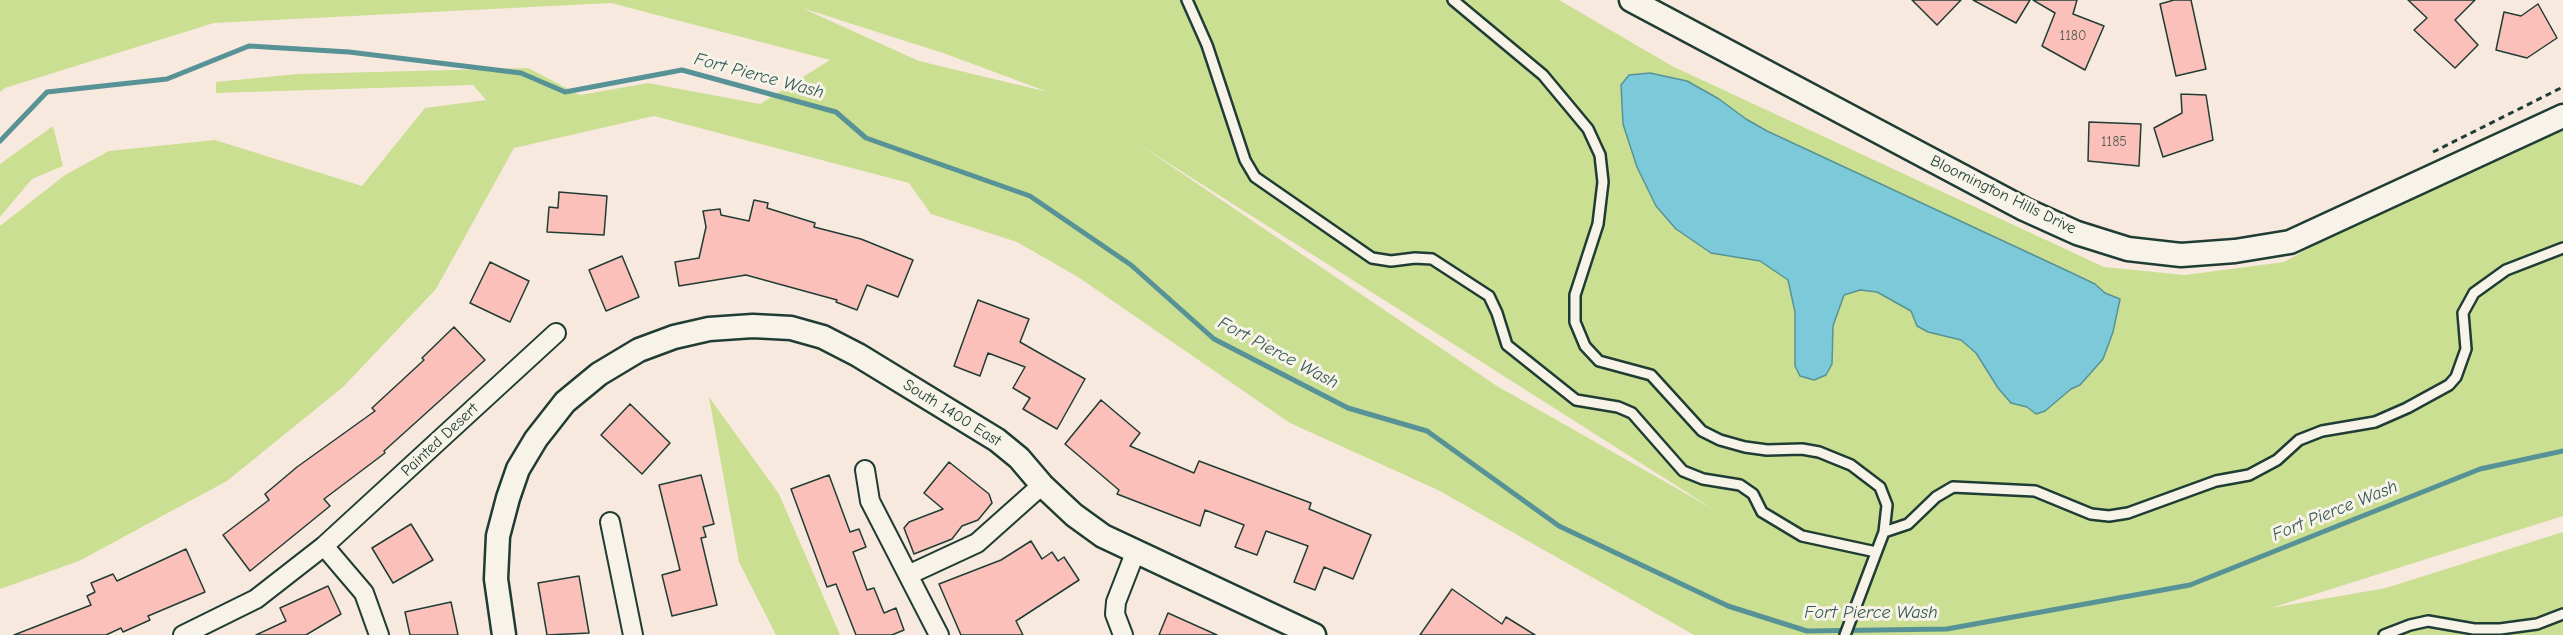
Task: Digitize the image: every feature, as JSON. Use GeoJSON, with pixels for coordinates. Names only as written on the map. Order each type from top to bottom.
{"type":"FeatureCollection","features":[{"type":"Feature","properties":{"kind":"street","name":"Bloomington Hills Drive"},"geometry":{"type":"LineString","coordinates":[[1631,0],[2024,209],[2077,233],[2128,249],[2181,255],[2235,251],[2290,242],[2563,116]]}},
{"type":"Feature","properties":{"kind":"street","name":"South 1400 East"},"geometry":{"type":"LineString","coordinates":[[504,635],[496,579],[498,536],[505,508],[518,469],[536,439],[565,402],[599,374],[639,350],[674,337],[709,329],[753,326],[791,328],[823,337],[858,355],[997,440],[1019,458],[1042,485],[1074,515],[1103,536],[1314,635]]}},
{"type":"Feature","properties":{"kind":"street","name":"Painted Desert"},"geometry":{"type":"LineString","coordinates":[[183,635],[256,598],[324,546],[556,333]]}},
{"type":"Feature","properties":{"kind":"street"},"geometry":{"type":"LineString","coordinates":[[866,470],[870,501],[939,635]]}},
{"type":"Feature","properties":{"kind":"street"},"geometry":{"type":"LineString","coordinates":[[908,575],[977,543],[1042,485]]}},
{"type":"Feature","properties":{"kind":"street"},"geometry":{"type":"LineString","coordinates":[[610,522],[633,635]]}},
{"type":"Feature","properties":{"kind":"street"},"geometry":{"type":"LineString","coordinates":[[324,546],[364,593],[379,635]]}},
{"type":"Feature","properties":{"kind":"street"},"geometry":{"type":"LineString","coordinates":[[1123,635],[1114,614],[1116,602],[1135,553]]}},
{"type":"Feature","properties":{"kind":"lane"},"geometry":{"type":"LineString","coordinates":[[1187,0],[1207,45],[1245,160],[1256,177],[1372,258],[1390,261],[1415,258],[1432,259],[1489,296],[1508,345],[1575,400],[1618,407],[1632,413],[1683,471],[1703,479],[1740,484],[1753,494],[1762,512],[1802,536],[1876,552]]}},
{"type":"Feature","properties":{"kind":"lane"},"geometry":{"type":"LineString","coordinates":[[1453,0],[1543,75],[1588,129],[1600,154],[1603,182],[1598,224],[1575,295],[1575,322],[1585,346],[1599,361],[1651,375],[1702,432],[1745,447],[1767,450],[1802,449],[1819,452],[1851,465],[1880,487],[1887,505],[1884,532],[1845,635]]}},
{"type":"Feature","properties":{"kind":"lane"},"geometry":{"type":"LineString","coordinates":[[1884,532],[1908,524],[1936,497],[1953,487],[2035,491],[2091,514],[2109,516],[2128,513],[2216,481],[2250,475],[2277,460],[2299,440],[2322,431],[2375,422],[2449,385],[2456,377],[2466,349],[2463,314],[2474,293],[2506,270],[2563,248]]}},
{"type":"Feature","properties":{"kind":"lane"},"geometry":{"type":"LineString","coordinates":[[2384,635],[2428,621],[2474,629],[2500,629],[2537,624],[2563,614]]}},
{"type":"Feature","properties":{"kind":"path"},"geometry":{"type":"LineString","coordinates":[[2430,153],[2563,87]]}},
{"type":"Feature","properties":{"kind":"green space"},"geometry":{"type":"Polygon","coordinates":[[[0,0],[1559,0],[1672,66],[2104,267],[2185,275],[2284,262],[2369,215],[2563,119],[2563,516],[2271,608],[2386,588],[2563,532],[2563,635],[1694,635],[1438,490],[1290,423],[1078,277],[1017,242],[931,214],[909,183],[654,116],[514,148],[436,289],[343,387],[227,481],[79,561],[0,589],[0,226],[65,175],[109,151],[215,140],[362,186],[425,108],[486,100],[473,85],[216,93],[216,82],[297,74],[528,68],[580,95],[648,83],[760,104],[830,60],[611,3],[214,23],[5,88],[0,92],[0,0]],[[802,8],[919,61],[1048,92],[946,54],[802,8]],[[1140,145],[1497,386],[1713,509],[1140,145]]]}},
{"type":"Feature","properties":{"kind":"green space"},"geometry":{"type":"Polygon","coordinates":[[[53,126],[63,166],[32,179],[0,217],[0,164],[53,126]]]}},
{"type":"Feature","properties":{"kind":"green space"},"geometry":{"type":"Polygon","coordinates":[[[709,397],[779,494],[840,635],[776,635],[739,562],[709,397]]]}},
{"type":"Feature","properties":{"kind":"water"},"geometry":{"type":"Polygon","coordinates":[[[1650,73],[1687,81],[1767,131],[2072,273],[2095,284],[2105,293],[2120,299],[2113,332],[2103,359],[2080,385],[2071,389],[2045,411],[2036,414],[2027,407],[2011,403],[1998,388],[1976,353],[1961,340],[1928,332],[1917,326],[1911,311],[1877,292],[1860,290],[1844,295],[1833,326],[1832,364],[1826,375],[1814,380],[1800,376],[1795,366],[1795,312],[1788,280],[1760,261],[1711,253],[1676,229],[1656,206],[1637,167],[1623,124],[1621,85],[1629,75],[1650,73]]]}},
{"type":"Feature","properties":{"kind":"building"},"geometry":{"type":"Polygon","coordinates":[[[1912,0],[1961,0],[1937,25],[1912,0]]]}},
{"type":"Feature","properties":{"kind":"building"},"geometry":{"type":"Polygon","coordinates":[[[1973,0],[2030,0],[2016,23],[1973,0]]]}},
{"type":"Feature","properties":{"kind":"building"},"geometry":{"type":"Polygon","coordinates":[[[2033,0],[2077,0],[2073,14],[2104,26],[2085,70],[2042,46],[2055,13],[2033,0]]]}},
{"type":"Feature","properties":{"kind":"building"},"geometry":{"type":"Polygon","coordinates":[[[2174,0],[2191,0],[2206,69],[2176,76],[2160,4],[2174,0]]]}},
{"type":"Feature","properties":{"kind":"building"},"geometry":{"type":"Polygon","coordinates":[[[2408,0],[2475,0],[2455,20],[2478,45],[2455,68],[2414,30],[2427,18],[2408,0]]]}},
{"type":"Feature","properties":{"kind":"building"},"geometry":{"type":"Polygon","coordinates":[[[2538,4],[2557,38],[2527,58],[2496,50],[2504,12],[2521,16],[2538,4]]]}},
{"type":"Feature","properties":{"kind":"building"},"geometry":{"type":"Polygon","coordinates":[[[2181,94],[2206,95],[2213,140],[2163,157],[2154,128],[2182,113],[2181,94]]]}},
{"type":"Feature","properties":{"kind":"building"},"geometry":{"type":"Polygon","coordinates":[[[2089,122],[2141,124],[2139,166],[2088,161],[2089,122]]]}},
{"type":"Feature","properties":{"kind":"building"},"geometry":{"type":"Polygon","coordinates":[[[559,192],[607,196],[604,235],[547,232],[549,207],[558,208],[559,192]]]}},
{"type":"Feature","properties":{"kind":"building"},"geometry":{"type":"Polygon","coordinates":[[[754,200],[768,203],[767,208],[815,223],[814,227],[861,239],[913,260],[898,297],[867,285],[857,310],[836,302],[837,300],[746,275],[679,286],[675,262],[699,258],[706,227],[703,211],[720,209],[721,215],[749,221],[754,200]]]}},
{"type":"Feature","properties":{"kind":"building"},"geometry":{"type":"Polygon","coordinates":[[[622,256],[639,297],[606,311],[589,270],[622,256]]]}},
{"type":"Feature","properties":{"kind":"building"},"geometry":{"type":"Polygon","coordinates":[[[490,262],[529,281],[510,322],[470,303],[490,262]]]}},
{"type":"Feature","properties":{"kind":"building"},"geometry":{"type":"Polygon","coordinates":[[[978,300],[1029,319],[1020,342],[1085,379],[1057,429],[1023,409],[1030,398],[1013,388],[1025,367],[988,353],[980,376],[954,366],[978,300]]]}},
{"type":"Feature","properties":{"kind":"building"},"geometry":{"type":"Polygon","coordinates":[[[454,327],[485,360],[384,451],[385,453],[324,499],[330,506],[250,571],[223,535],[269,500],[265,494],[297,467],[375,411],[372,408],[424,360],[422,358],[454,327]]]}},
{"type":"Feature","properties":{"kind":"building"},"geometry":{"type":"Polygon","coordinates":[[[1101,400],[1140,433],[1130,446],[1194,473],[1199,461],[1311,503],[1309,509],[1371,535],[1353,579],[1324,567],[1315,590],[1294,582],[1308,546],[1266,531],[1257,555],[1235,547],[1244,525],[1205,510],[1200,526],[1117,494],[1119,490],[1065,444],[1101,400]]]}},
{"type":"Feature","properties":{"kind":"building"},"geometry":{"type":"Polygon","coordinates":[[[630,404],[670,443],[642,474],[601,435],[630,404]]]}},
{"type":"Feature","properties":{"kind":"building"},"geometry":{"type":"Polygon","coordinates":[[[949,462],[989,494],[992,503],[978,520],[962,526],[952,539],[914,554],[904,528],[909,522],[943,509],[924,493],[949,462]]]}},
{"type":"Feature","properties":{"kind":"building"},"geometry":{"type":"Polygon","coordinates":[[[701,475],[714,524],[703,527],[706,537],[701,538],[717,605],[672,616],[662,575],[680,570],[659,485],[701,475]]]}},
{"type":"Feature","properties":{"kind":"building"},"geometry":{"type":"Polygon","coordinates":[[[829,475],[850,532],[859,529],[866,547],[853,552],[867,590],[874,588],[884,613],[896,608],[904,630],[892,635],[856,635],[836,584],[827,587],[791,489],[829,475]]]}},
{"type":"Feature","properties":{"kind":"building"},"geometry":{"type":"Polygon","coordinates":[[[411,524],[433,560],[393,583],[372,548],[411,524]]]}},
{"type":"Feature","properties":{"kind":"building"},"geometry":{"type":"Polygon","coordinates":[[[1031,541],[1042,559],[1052,552],[1058,561],[1064,557],[1079,580],[1016,621],[1023,635],[961,635],[939,584],[1001,560],[1031,541]]]}},
{"type":"Feature","properties":{"kind":"building"},"geometry":{"type":"Polygon","coordinates":[[[186,549],[205,592],[148,616],[150,620],[123,632],[121,628],[106,635],[14,635],[91,605],[87,596],[95,592],[91,583],[113,574],[117,581],[186,549]]]}},
{"type":"Feature","properties":{"kind":"building"},"geometry":{"type":"Polygon","coordinates":[[[579,576],[589,633],[547,635],[538,583],[579,576]]]}},
{"type":"Feature","properties":{"kind":"building"},"geometry":{"type":"Polygon","coordinates":[[[328,586],[341,614],[306,635],[256,635],[286,621],[280,608],[328,586]]]}},
{"type":"Feature","properties":{"kind":"building"},"geometry":{"type":"Polygon","coordinates":[[[1452,589],[1502,624],[1506,617],[1535,635],[1420,635],[1452,589]]]}},
{"type":"Feature","properties":{"kind":"building"},"geometry":{"type":"Polygon","coordinates":[[[451,602],[458,635],[410,635],[405,612],[451,602]]]}},
{"type":"Feature","properties":{"kind":"building"},"geometry":{"type":"Polygon","coordinates":[[[1168,613],[1217,635],[1159,635],[1168,613]]]}},
{"type":"Feature","properties":{"kind":"waterway","name":"Fort Pierce Wash"},"geometry":{"type":"LineString","coordinates":[[0,141],[47,92],[167,79],[249,46],[349,52],[521,73],[565,92],[682,70],[836,112],[866,138],[1030,196],[1131,265],[1214,339],[1348,408],[1427,431],[1559,526],[1728,606],[1807,631],[1947,629],[2190,585],[2480,469],[2563,451]]}}]}
